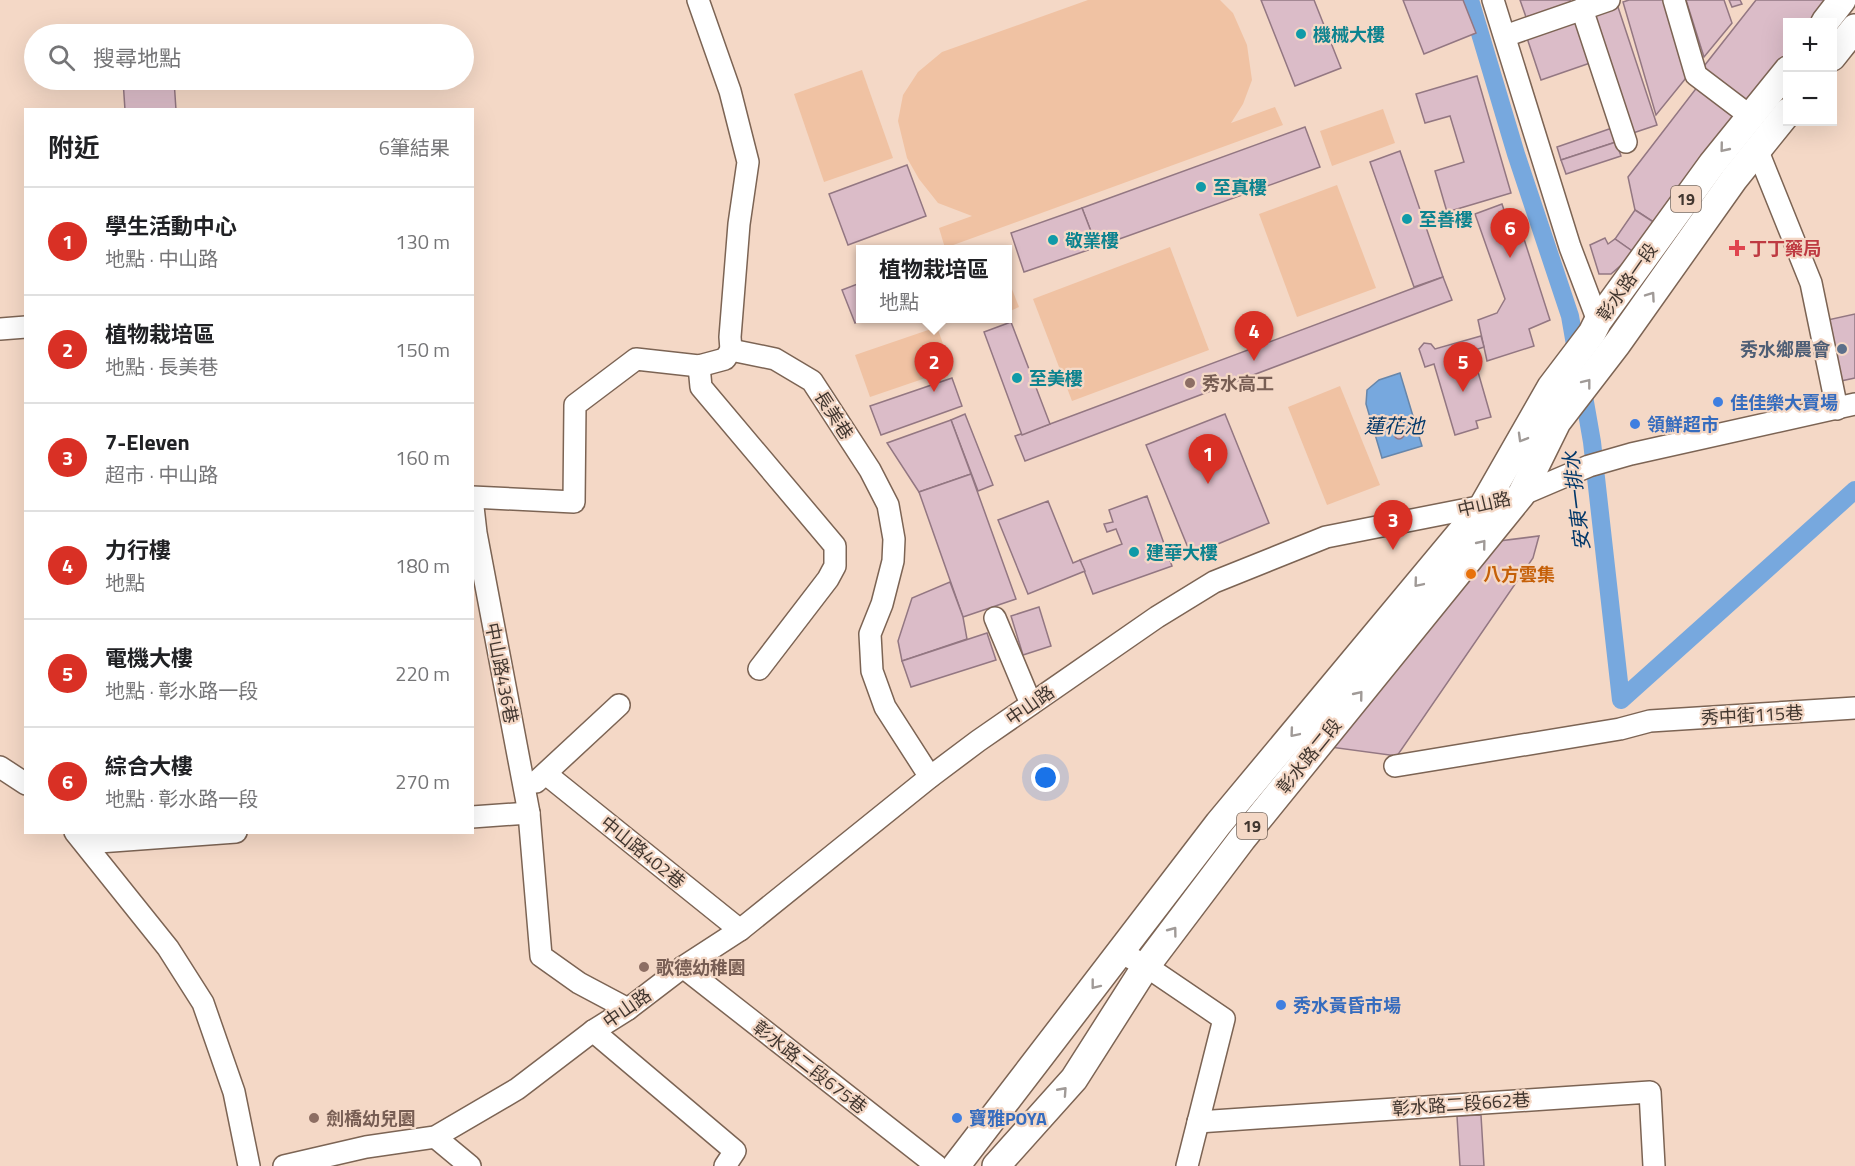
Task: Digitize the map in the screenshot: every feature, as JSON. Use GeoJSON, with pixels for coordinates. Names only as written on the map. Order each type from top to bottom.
{"type":"FeatureCollection","features":[{"type":"Feature","properties":{"kind":"main road"},"geometry":{"type":"LineString","coordinates":[[1828,18],[1842,0]]}},
{"type":"Feature","properties":{"kind":"main road"},"geometry":{"type":"LineString","coordinates":[[1837,52],[1855,28]]}},
{"type":"Feature","properties":{"kind":"main road","name":"彰水路一段"},"geometry":{"type":"LineString","coordinates":[[1483,506],[1551,387],[1712,164],[1786,72]]}},
{"type":"Feature","properties":{"kind":"main road","name":"彰水路一段"},"geometry":{"type":"LineString","coordinates":[[1521,495],[1557,422],[1617,344],[1757,149],[1783,118]]}},
{"type":"Feature","properties":{"kind":"main road","name":"彰水路二段"},"geometry":{"type":"LineString","coordinates":[[996,1166],[1074,1079],[1146,966],[1242,839],[1521,495]]}},
{"type":"Feature","properties":{"kind":"main road","name":"彰水路二段"},"geometry":{"type":"LineString","coordinates":[[956,1166],[1219,824],[1483,506]]}},
{"type":"Feature","properties":{"kind":"main road"},"geometry":{"type":"LineString","coordinates":[[1219,824],[1242,839]]}},
{"type":"Feature","properties":{"kind":"street"},"geometry":{"type":"LineString","coordinates":[[474,498],[574,502],[575,405],[636,359],[699,366],[725,360],[731,350],[730,337],[739,224],[748,162],[730,91],[698,0]]}},
{"type":"Feature","properties":{"kind":"street"},"geometry":{"type":"LineString","coordinates":[[1493,0],[1595,327]]}},
{"type":"Feature","properties":{"kind":"street"},"geometry":{"type":"LineString","coordinates":[[1505,36],[1609,0]]}},
{"type":"Feature","properties":{"kind":"street"},"geometry":{"type":"LineString","coordinates":[[1674,0],[1696,75],[1750,116]]}},
{"type":"Feature","properties":{"kind":"street"},"geometry":{"type":"LineString","coordinates":[[1582,9],[1626,142]]}},
{"type":"Feature","properties":{"kind":"street"},"geometry":{"type":"LineString","coordinates":[[1757,149],[1811,283],[1846,407]]}},
{"type":"Feature","properties":{"kind":"street"},"geometry":{"type":"LineString","coordinates":[[0,329],[24,327]]}},
{"type":"Feature","properties":{"kind":"street","name":"長美巷"},"geometry":{"type":"LineString","coordinates":[[731,350],[775,359],[812,381],[870,470],[888,505],[894,539],[893,561],[882,604],[870,634],[872,671],[885,707],[930,777]]}},
{"type":"Feature","properties":{"kind":"street"},"geometry":{"type":"LineString","coordinates":[[699,366],[701,387],[835,546],[835,566],[828,579],[759,669]]}},
{"type":"Feature","properties":{"kind":"street","name":"中山路"},"geometry":{"type":"LineString","coordinates":[[285,1166],[366,1147],[435,1137],[517,1089],[593,1031],[740,930],[930,777],[1157,617],[1214,582],[1326,537],[1483,506],[1521,495],[1589,466],[1632,454],[1846,407]]}},
{"type":"Feature","properties":{"kind":"street","name":"中山路436巷"},"geometry":{"type":"LineString","coordinates":[[474,516],[529,813],[542,956],[579,983],[628,1009]]}},
{"type":"Feature","properties":{"kind":"street"},"geometry":{"type":"LineString","coordinates":[[995,618],[1031,704]]}},
{"type":"Feature","properties":{"kind":"street"},"geometry":{"type":"LineString","coordinates":[[525,791],[619,705]]}},
{"type":"Feature","properties":{"kind":"street","name":"秀中街115巷"},"geometry":{"type":"LineString","coordinates":[[1395,766],[1620,729],[1650,721],[1855,708]]}},
{"type":"Feature","properties":{"kind":"street"},"geometry":{"type":"LineString","coordinates":[[0,767],[24,783]]}},
{"type":"Feature","properties":{"kind":"street","name":"中山路402巷"},"geometry":{"type":"LineString","coordinates":[[546,774],[740,930]]}},
{"type":"Feature","properties":{"kind":"street"},"geometry":{"type":"LineString","coordinates":[[474,817],[529,813]]}},
{"type":"Feature","properties":{"kind":"street"},"geometry":{"type":"LineString","coordinates":[[80,838],[184,834]]}},
{"type":"Feature","properties":{"kind":"street"},"geometry":{"type":"LineString","coordinates":[[80,838],[168,948],[203,1003],[234,1092],[249,1166]]}},
{"type":"Feature","properties":{"kind":"street"},"geometry":{"type":"LineString","coordinates":[[1120,952],[1146,966],[1224,1019],[1187,1166]]}},
{"type":"Feature","properties":{"kind":"street","name":"彰水路二段675巷"},"geometry":{"type":"LineString","coordinates":[[683,967],[937,1166]]}},
{"type":"Feature","properties":{"kind":"street"},"geometry":{"type":"LineString","coordinates":[[593,1031],[735,1151],[725,1166]]}},
{"type":"Feature","properties":{"kind":"street","name":"彰水路二段662巷"},"geometry":{"type":"LineString","coordinates":[[1198,1122],[1650,1092],[1654,1166]]}},
{"type":"Feature","properties":{"kind":"street"},"geometry":{"type":"LineString","coordinates":[[435,1137],[470,1166]]}},
{"type":"Feature","properties":{"kind":"shaded area"},"geometry":{"type":"Polygon","coordinates":[[[1088,0],[1220,0],[1233,13],[1247,45],[1252,80],[1243,104],[1231,123],[1275,107],[1283,125],[953,245],[944,245],[939,228],[972,216],[938,203],[919,179],[907,158],[898,121],[903,95],[918,72],[942,52],[1088,0]]]}},
{"type":"Feature","properties":{"kind":"shaded area"},"geometry":{"type":"Polygon","coordinates":[[[862,70],[893,158],[824,182],[794,94],[862,70]]]}},
{"type":"Feature","properties":{"kind":"shaded area"},"geometry":{"type":"Polygon","coordinates":[[[1383,109],[1395,143],[1332,166],[1320,131],[1383,109]]]}},
{"type":"Feature","properties":{"kind":"shaded area"},"geometry":{"type":"Polygon","coordinates":[[[1337,185],[1376,288],[1297,317],[1259,214],[1337,185]]]}},
{"type":"Feature","properties":{"kind":"shaded area"},"geometry":{"type":"Polygon","coordinates":[[[1170,247],[1209,350],[1072,401],[1033,299],[1170,247]]]}},
{"type":"Feature","properties":{"kind":"shaded area"},"geometry":{"type":"Polygon","coordinates":[[[1012,289],[1019,307],[1012,310],[1012,289]]]}},
{"type":"Feature","properties":{"kind":"shaded area"},"geometry":{"type":"Polygon","coordinates":[[[937,327],[952,369],[870,397],[855,355],[937,327]]]}},
{"type":"Feature","properties":{"kind":"shaded area"},"geometry":{"type":"Polygon","coordinates":[[[1340,386],[1380,485],[1327,505],[1288,407],[1340,386]]]}},
{"type":"Feature","properties":{"kind":"water","name":"蓮花池"},"geometry":{"type":"Polygon","coordinates":[[[1400,373],[1422,446],[1382,458],[1366,404],[1367,390],[1379,380],[1400,373]]]}},
{"type":"Feature","properties":{"kind":"building","name":"機械大樓"},"geometry":{"type":"Polygon","coordinates":[[[1261,0],[1314,0],[1341,68],[1295,86],[1261,0]]]}},
{"type":"Feature","properties":{"kind":"building","name":"機械大樓"},"geometry":{"type":"Polygon","coordinates":[[[1403,0],[1463,0],[1476,33],[1424,54],[1403,0]]]}},
{"type":"Feature","properties":{"kind":"building"},"geometry":{"type":"Polygon","coordinates":[[[1520,0],[1570,0],[1571,4],[1526,17],[1520,0]]]}},
{"type":"Feature","properties":{"kind":"building"},"geometry":{"type":"Polygon","coordinates":[[[1669,0],[1690,73],[1656,115],[1623,2],[1669,0]]]}},
{"type":"Feature","properties":{"kind":"building"},"geometry":{"type":"Polygon","coordinates":[[[1686,0],[1724,0],[1732,23],[1704,57],[1686,0]]]}},
{"type":"Feature","properties":{"kind":"building"},"geometry":{"type":"Polygon","coordinates":[[[1729,0],[1740,0],[1742,4],[1732,7],[1729,0]]]}},
{"type":"Feature","properties":{"kind":"building"},"geometry":{"type":"Polygon","coordinates":[[[1756,0],[1826,0],[1812,18],[1783,18],[1783,58],[1746,106],[1701,70],[1756,0]]]}},
{"type":"Feature","properties":{"kind":"building"},"geometry":{"type":"Polygon","coordinates":[[[1617,4],[1657,125],[1627,135],[1587,14],[1617,4]]]}},
{"type":"Feature","properties":{"kind":"building"},"geometry":{"type":"Polygon","coordinates":[[[1578,18],[1593,62],[1541,80],[1526,35],[1578,18]]]}},
{"type":"Feature","properties":{"kind":"building"},"geometry":{"type":"Polygon","coordinates":[[[1477,76],[1511,193],[1447,212],[1435,171],[1464,162],[1450,116],[1425,123],[1416,94],[1477,76]]]}},
{"type":"Feature","properties":{"kind":"building"},"geometry":{"type":"Polygon","coordinates":[[[1698,86],[1741,118],[1655,223],[1635,210],[1628,177],[1698,86]]]}},
{"type":"Feature","properties":{"kind":"building"},"geometry":{"type":"Polygon","coordinates":[[[124,90],[175,90],[176,108],[125,108],[124,90]]]}},
{"type":"Feature","properties":{"kind":"building","name":"至真樓"},"geometry":{"type":"Polygon","coordinates":[[[1305,127],[1320,167],[1097,247],[1082,208],[1305,127]]]}},
{"type":"Feature","properties":{"kind":"building"},"geometry":{"type":"Polygon","coordinates":[[[1612,128],[1616,142],[1561,160],[1557,147],[1612,128]]]}},
{"type":"Feature","properties":{"kind":"building"},"geometry":{"type":"Polygon","coordinates":[[[1616,142],[1621,156],[1566,174],[1561,160],[1616,142]]]}},
{"type":"Feature","properties":{"kind":"building","name":"至善樓"},"geometry":{"type":"Polygon","coordinates":[[[1400,151],[1443,277],[1414,287],[1370,162],[1400,151]]]}},
{"type":"Feature","properties":{"kind":"building"},"geometry":{"type":"Polygon","coordinates":[[[907,165],[926,216],[848,245],[829,194],[907,165]]]}},
{"type":"Feature","properties":{"kind":"building"},"geometry":{"type":"Polygon","coordinates":[[[1502,204],[1506,216],[1516,214],[1550,320],[1529,329],[1534,346],[1487,361],[1478,320],[1497,313],[1505,299],[1475,214],[1502,204]]]}},
{"type":"Feature","properties":{"kind":"building","name":"敬業樓"},"geometry":{"type":"Polygon","coordinates":[[[1082,208],[1097,247],[1024,272],[1011,233],[1082,208]]]}},
{"type":"Feature","properties":{"kind":"building"},"geometry":{"type":"Polygon","coordinates":[[[1635,210],[1655,223],[1635,253],[1615,239],[1635,210]]]}},
{"type":"Feature","properties":{"kind":"building"},"geometry":{"type":"Polygon","coordinates":[[[1605,238],[1608,244],[1615,239],[1635,253],[1611,274],[1599,274],[1590,245],[1605,238]]]}},
{"type":"Feature","properties":{"kind":"building"},"geometry":{"type":"Polygon","coordinates":[[[1443,277],[1452,300],[1025,461],[1015,436],[1443,277]]]}},
{"type":"Feature","properties":{"kind":"building"},"geometry":{"type":"Polygon","coordinates":[[[856,285],[855,323],[842,290],[856,285]]]}},
{"type":"Feature","properties":{"kind":"building","name":"秀水鄉農會"},"geometry":{"type":"Polygon","coordinates":[[[1855,314],[1855,378],[1836,382],[1823,321],[1855,314]]]}},
{"type":"Feature","properties":{"kind":"building","name":"至美樓"},"geometry":{"type":"Polygon","coordinates":[[[1011,323],[1050,424],[1022,435],[984,332],[1011,323]]]}},
{"type":"Feature","properties":{"kind":"building"},"geometry":{"type":"Polygon","coordinates":[[[1481,336],[1484,347],[1472,351],[1491,417],[1476,421],[1478,428],[1455,435],[1434,364],[1425,367],[1419,349],[1424,343],[1431,344],[1435,349],[1481,336]]]}},
{"type":"Feature","properties":{"kind":"building"},"geometry":{"type":"Polygon","coordinates":[[[952,378],[962,406],[881,435],[870,406],[952,378]]]}},
{"type":"Feature","properties":{"kind":"building"},"geometry":{"type":"Polygon","coordinates":[[[965,414],[993,485],[978,491],[951,420],[965,414]]]}},
{"type":"Feature","properties":{"kind":"building"},"geometry":{"type":"Polygon","coordinates":[[[1225,414],[1269,523],[1191,555],[1146,445],[1225,414]]]}},
{"type":"Feature","properties":{"kind":"building"},"geometry":{"type":"Polygon","coordinates":[[[951,420],[971,474],[919,492],[887,443],[951,420]]]}},
{"type":"Feature","properties":{"kind":"building"},"geometry":{"type":"Polygon","coordinates":[[[1399,429],[1403,430],[1403,438],[1399,439],[1395,438],[1394,434],[1395,430],[1399,429]]]}},
{"type":"Feature","properties":{"kind":"building"},"geometry":{"type":"Polygon","coordinates":[[[971,474],[1016,599],[963,617],[919,492],[971,474]]]}},
{"type":"Feature","properties":{"kind":"building","name":"建華大樓"},"geometry":{"type":"Polygon","coordinates":[[[1147,496],[1172,566],[1093,594],[1080,560],[1122,544],[1116,529],[1107,532],[1104,524],[1113,522],[1109,510],[1147,496]]]}},
{"type":"Feature","properties":{"kind":"building"},"geometry":{"type":"Polygon","coordinates":[[[1048,501],[1073,563],[1080,560],[1085,571],[1028,594],[998,520],[1048,501]]]}},
{"type":"Feature","properties":{"kind":"building"},"geometry":{"type":"Polygon","coordinates":[[[1539,536],[1533,558],[1397,756],[1330,747],[1491,542],[1539,536]]]}},
{"type":"Feature","properties":{"kind":"building"},"geometry":{"type":"Polygon","coordinates":[[[950,582],[963,617],[967,639],[902,661],[898,641],[912,598],[950,582]]]}},
{"type":"Feature","properties":{"kind":"building"},"geometry":{"type":"Polygon","coordinates":[[[1039,607],[1051,646],[1023,655],[1011,616],[1039,607]]]}},
{"type":"Feature","properties":{"kind":"building"},"geometry":{"type":"Polygon","coordinates":[[[987,633],[996,660],[911,687],[902,661],[987,633]]]}},
{"type":"Feature","properties":{"kind":"building"},"geometry":{"type":"Polygon","coordinates":[[[1481,1115],[1484,1166],[1460,1166],[1457,1116],[1481,1115]]]}},
{"type":"Feature","properties":{"kind":"waterway","name":"安東一排水"},"geometry":{"type":"LineString","coordinates":[[1470,0],[1516,154],[1570,316],[1592,442],[1621,700],[1855,490]]}},
{"type":"Feature","properties":{"kind":"place","name":"機械大樓"},"geometry":{"type":"Point","coordinates":[1301,34]}},
{"type":"Feature","properties":{"kind":"place","name":"至真樓"},"geometry":{"type":"Point","coordinates":[1201,187]}},
{"type":"Feature","properties":{"kind":"place","name":"至善樓"},"geometry":{"type":"Point","coordinates":[1407,219]}},
{"type":"Feature","properties":{"kind":"place","name":"敬業樓"},"geometry":{"type":"Point","coordinates":[1053,240]}},
{"type":"Feature","properties":{"kind":"place","name":"丁丁藥局"},"geometry":{"type":"Point","coordinates":[1737,248]}},
{"type":"Feature","properties":{"kind":"place","name":"綜合大樓"},"geometry":{"type":"Point","coordinates":[1510,258]}},
{"type":"Feature","properties":{"kind":"place","name":"秀水鄉農會"},"geometry":{"type":"Point","coordinates":[1842,349]}},
{"type":"Feature","properties":{"kind":"place","name":"力行樓"},"geometry":{"type":"Point","coordinates":[1254,361]}},
{"type":"Feature","properties":{"kind":"place","name":"至美樓"},"geometry":{"type":"Point","coordinates":[1017,378]}},
{"type":"Feature","properties":{"kind":"place","name":"秀水高工"},"geometry":{"type":"Point","coordinates":[1190,383]}},
{"type":"Feature","properties":{"kind":"place","name":"植物栽培區"},"geometry":{"type":"Point","coordinates":[934,392]}},
{"type":"Feature","properties":{"kind":"place","name":"電機大樓"},"geometry":{"type":"Point","coordinates":[1463,392]}},
{"type":"Feature","properties":{"kind":"place","name":"佳佳樂大賣場"},"geometry":{"type":"Point","coordinates":[1718,402]}},
{"type":"Feature","properties":{"kind":"place","name":"領鮮超市"},"geometry":{"type":"Point","coordinates":[1635,424]}},
{"type":"Feature","properties":{"kind":"place","name":"學生活動中心"},"geometry":{"type":"Point","coordinates":[1208,484]}},
{"type":"Feature","properties":{"kind":"place","name":"7-Eleven"},"geometry":{"type":"Point","coordinates":[1393,550]}},
{"type":"Feature","properties":{"kind":"place","name":"建華大樓"},"geometry":{"type":"Point","coordinates":[1134,552]}},
{"type":"Feature","properties":{"kind":"place","name":"八方雲集"},"geometry":{"type":"Point","coordinates":[1471,574]}},
{"type":"Feature","properties":{"kind":"place","name":"歌德幼稚園"},"geometry":{"type":"Point","coordinates":[644,967]}},
{"type":"Feature","properties":{"kind":"place","name":"秀水黃昏市場"},"geometry":{"type":"Point","coordinates":[1281,1005]}},
{"type":"Feature","properties":{"kind":"place","name":"劍橋幼兒園"},"geometry":{"type":"Point","coordinates":[314,1118]}},
{"type":"Feature","properties":{"kind":"place","name":"寶雅POYA"},"geometry":{"type":"Point","coordinates":[957,1118]}}]}
